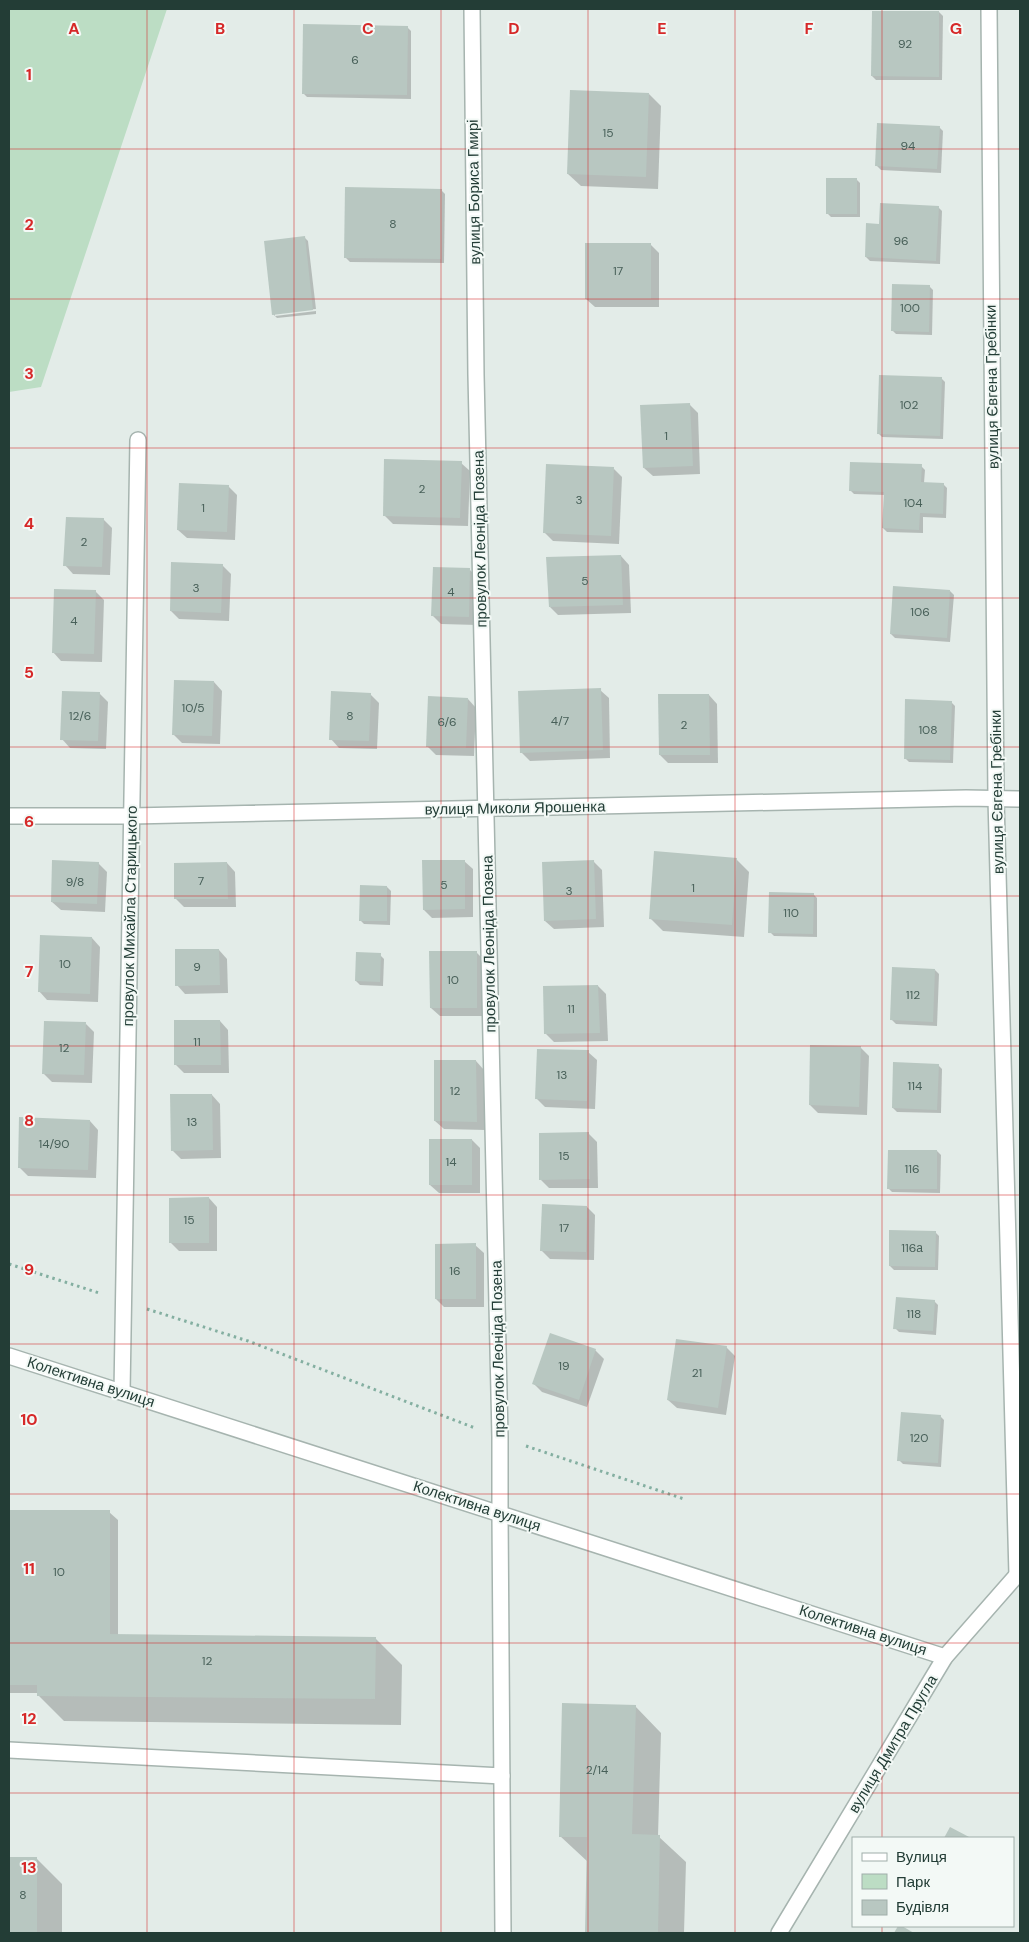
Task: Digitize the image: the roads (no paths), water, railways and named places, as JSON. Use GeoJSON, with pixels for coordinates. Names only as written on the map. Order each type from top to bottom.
{"type":"FeatureCollection","features":[{"type":"Feature","properties":{"kind":"street","name":"вулиця Бориса Гмирі"},"geometry":{"type":"LineString","coordinates":[[472,9],[476,374]]}},
{"type":"Feature","properties":{"kind":"street","name":"вулиця Євгена Гребінки"},"geometry":{"type":"LineString","coordinates":[[989,9],[996,799],[1019,1576]]}},
{"type":"Feature","properties":{"kind":"street","name":"провулок Леоніда Позена"},"geometry":{"type":"LineString","coordinates":[[476,374],[500,1437],[504,1933]]}},
{"type":"Feature","properties":{"kind":"street","name":"провулок Михайла Старицького"},"geometry":{"type":"LineString","coordinates":[[122,1392],[138,440]]}},
{"type":"Feature","properties":{"kind":"street","name":"вулиця Миколи Ярошенка"},"geometry":{"type":"LineString","coordinates":[[9,816],[132,816],[1020,799]]}},
{"type":"Feature","properties":{"kind":"street","name":"Колективна вулиця"},"geometry":{"type":"LineString","coordinates":[[9,1356],[945,1657]]}},
{"type":"Feature","properties":{"kind":"street","name":"вулиця Дмитра Пругла"},"geometry":{"type":"LineString","coordinates":[[779,1933],[945,1657],[1019,1576]]}},
{"type":"Feature","properties":{"kind":"street"},"geometry":{"type":"LineString","coordinates":[[9,1750],[502,1776]]}}]}
